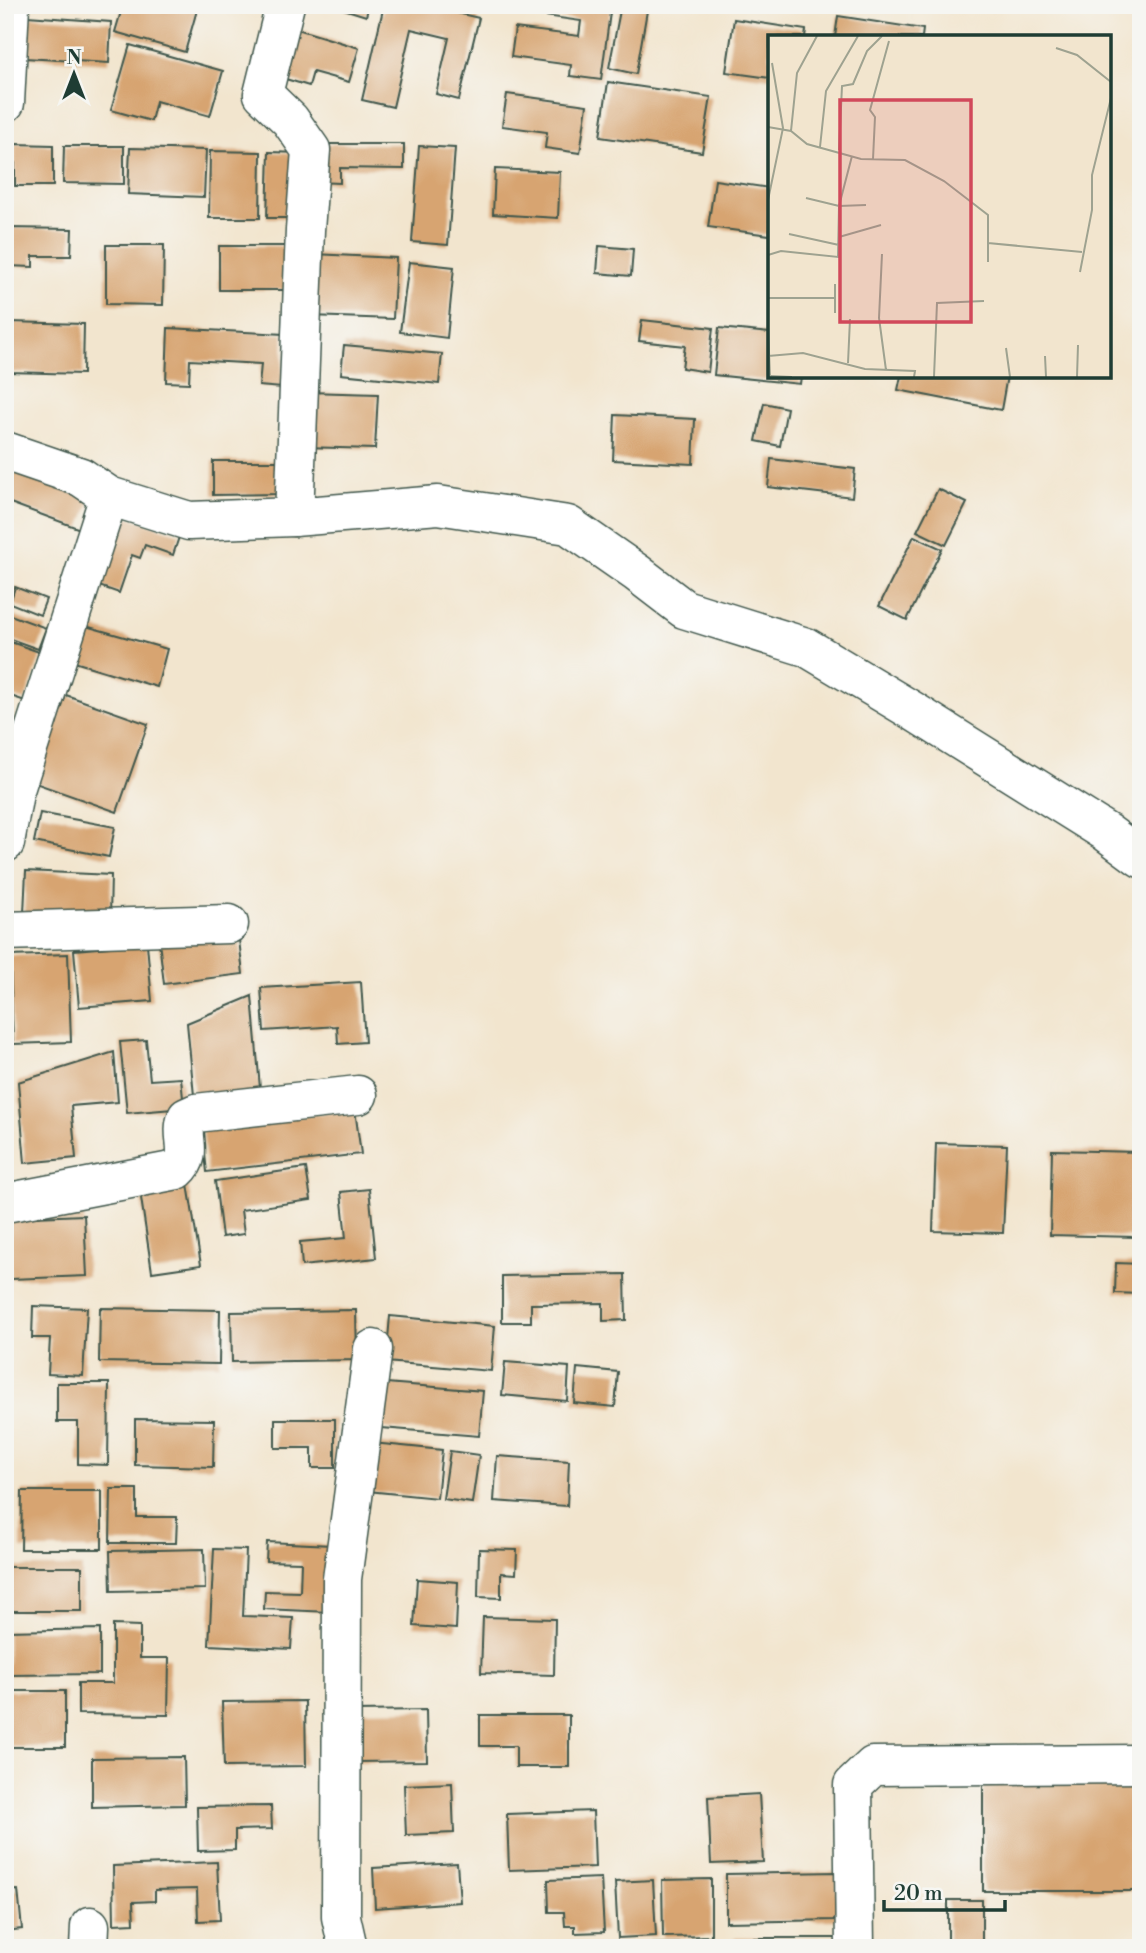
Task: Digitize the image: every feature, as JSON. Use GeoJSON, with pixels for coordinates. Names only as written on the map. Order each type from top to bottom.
{"type":"FeatureCollection","features":[{"type":"Feature","properties":{"kind":"street"},"geometry":{"type":"LineString","coordinates":[[5,103],[10,5]]}},
{"type":"Feature","properties":{"kind":"street"},"geometry":{"type":"LineString","coordinates":[[285,5],[263,94],[290,120],[311,150],[305,230],[294,517]]}},
{"type":"Feature","properties":{"kind":"street"},"geometry":{"type":"LineString","coordinates":[[5,450],[80,477],[109,496],[189,521],[294,517],[438,505],[568,525],[684,609],[806,647],[1094,825],[1141,858]]}},
{"type":"Feature","properties":{"kind":"street"},"geometry":{"type":"LineString","coordinates":[[5,843],[14,793],[109,496]]}},
{"type":"Feature","properties":{"kind":"street"},"geometry":{"type":"LineString","coordinates":[[5,931],[229,924]]}},
{"type":"Feature","properties":{"kind":"street"},"geometry":{"type":"LineString","coordinates":[[5,1203],[177,1170],[184,1163],[187,1153],[184,1124],[187,1117],[196,1113],[358,1095]]}},
{"type":"Feature","properties":{"kind":"street"},"geometry":{"type":"LineString","coordinates":[[348,1948],[341,1917],[342,1579],[373,1349]]}},
{"type":"Feature","properties":{"kind":"street"},"geometry":{"type":"LineString","coordinates":[[855,1948],[853,1785],[873,1766],[1141,1764]]}},
{"type":"Feature","properties":{"kind":"building"},"geometry":{"type":"Polygon","coordinates":[[[123,5],[181,5],[197,10],[185,52],[115,32],[123,5]]]}},
{"type":"Feature","properties":{"kind":"building"},"geometry":{"type":"Polygon","coordinates":[[[331,5],[369,5],[366,16],[331,5]]]}},
{"type":"Feature","properties":{"kind":"building"},"geometry":{"type":"Polygon","coordinates":[[[384,5],[422,5],[479,18],[459,100],[436,94],[449,38],[411,29],[393,107],[362,100],[384,5]]]}},
{"type":"Feature","properties":{"kind":"building"},"geometry":{"type":"Polygon","coordinates":[[[518,5],[611,5],[601,80],[570,76],[571,65],[511,57],[515,28],[579,36],[581,21],[517,12],[518,5]]]}},
{"type":"Feature","properties":{"kind":"building"},"geometry":{"type":"Polygon","coordinates":[[[621,5],[648,5],[636,74],[609,68],[621,5]]]}},
{"type":"Feature","properties":{"kind":"building"},"geometry":{"type":"Polygon","coordinates":[[[27,16],[111,22],[109,63],[25,58],[27,16]]]}},
{"type":"Feature","properties":{"kind":"building"},"geometry":{"type":"Polygon","coordinates":[[[838,16],[923,29],[922,35],[835,35],[838,16]]]}},
{"type":"Feature","properties":{"kind":"building"},"geometry":{"type":"Polygon","coordinates":[[[734,19],[806,30],[805,35],[768,35],[768,78],[726,72],[734,19]]]}},
{"type":"Feature","properties":{"kind":"building"},"geometry":{"type":"Polygon","coordinates":[[[294,28],[359,48],[349,82],[313,72],[309,86],[279,77],[294,28]]]}},
{"type":"Feature","properties":{"kind":"building"},"geometry":{"type":"Polygon","coordinates":[[[130,45],[223,71],[210,116],[156,101],[151,121],[111,110],[130,45]]]}},
{"type":"Feature","properties":{"kind":"building"},"geometry":{"type":"Polygon","coordinates":[[[608,82],[711,97],[702,152],[600,137],[608,82]]]}},
{"type":"Feature","properties":{"kind":"building"},"geometry":{"type":"Polygon","coordinates":[[[507,94],[587,105],[580,153],[545,148],[547,132],[502,126],[507,94]]]}},
{"type":"Feature","properties":{"kind":"building"},"geometry":{"type":"Polygon","coordinates":[[[15,144],[53,145],[53,186],[15,186],[15,144]]]}},
{"type":"Feature","properties":{"kind":"building"},"geometry":{"type":"Polygon","coordinates":[[[317,144],[404,144],[404,169],[340,168],[340,183],[316,182],[317,144]]]}},
{"type":"Feature","properties":{"kind":"building"},"geometry":{"type":"Polygon","coordinates":[[[64,146],[124,146],[124,184],[63,183],[64,146]]]}},
{"type":"Feature","properties":{"kind":"building"},"geometry":{"type":"Polygon","coordinates":[[[419,146],[455,148],[448,245],[412,242],[419,146]]]}},
{"type":"Feature","properties":{"kind":"building"},"geometry":{"type":"Polygon","coordinates":[[[130,148],[206,150],[204,197],[128,194],[130,148]]]}},
{"type":"Feature","properties":{"kind":"building"},"geometry":{"type":"Polygon","coordinates":[[[210,151],[261,152],[260,218],[209,218],[210,151]]]}},
{"type":"Feature","properties":{"kind":"building"},"geometry":{"type":"Polygon","coordinates":[[[269,152],[301,153],[299,218],[267,218],[269,152]]]}},
{"type":"Feature","properties":{"kind":"building"},"geometry":{"type":"Polygon","coordinates":[[[495,169],[560,172],[558,218],[493,214],[495,169]]]}},
{"type":"Feature","properties":{"kind":"building"},"geometry":{"type":"Polygon","coordinates":[[[715,180],[768,188],[768,235],[708,227],[715,180]]]}},
{"type":"Feature","properties":{"kind":"building"},"geometry":{"type":"Polygon","coordinates":[[[9,228],[72,229],[71,256],[33,256],[33,267],[8,266],[9,228]]]}},
{"type":"Feature","properties":{"kind":"building"},"geometry":{"type":"Polygon","coordinates":[[[106,245],[164,245],[163,305],[106,304],[106,245]]]}},
{"type":"Feature","properties":{"kind":"building"},"geometry":{"type":"Polygon","coordinates":[[[219,246],[294,246],[294,290],[219,290],[219,246]]]}},
{"type":"Feature","properties":{"kind":"building"},"geometry":{"type":"Polygon","coordinates":[[[599,246],[633,249],[631,276],[597,273],[599,246]]]}},
{"type":"Feature","properties":{"kind":"building"},"geometry":{"type":"Polygon","coordinates":[[[314,254],[396,258],[393,319],[311,316],[314,254]]]}},
{"type":"Feature","properties":{"kind":"building"},"geometry":{"type":"Polygon","coordinates":[[[409,262],[454,267],[447,338],[400,332],[409,262]]]}},
{"type":"Feature","properties":{"kind":"building"},"geometry":{"type":"Polygon","coordinates":[[[642,320],[713,328],[708,372],[682,368],[685,346],[639,341],[642,320]]]}},
{"type":"Feature","properties":{"kind":"building"},"geometry":{"type":"Polygon","coordinates":[[[9,322],[84,324],[83,374],[8,372],[9,322]]]}},
{"type":"Feature","properties":{"kind":"building"},"geometry":{"type":"Polygon","coordinates":[[[168,328],[284,334],[282,388],[259,386],[261,364],[190,360],[189,383],[166,382],[168,328]]]}},
{"type":"Feature","properties":{"kind":"building"},"geometry":{"type":"Polygon","coordinates":[[[719,328],[768,333],[768,378],[801,378],[800,384],[714,375],[719,328]]]}},
{"type":"Feature","properties":{"kind":"building"},"geometry":{"type":"Polygon","coordinates":[[[344,345],[442,354],[439,384],[341,374],[344,345]]]}},
{"type":"Feature","properties":{"kind":"building"},"geometry":{"type":"Polygon","coordinates":[[[901,378],[1007,378],[1001,410],[898,390],[901,378]]]}},
{"type":"Feature","properties":{"kind":"building"},"geometry":{"type":"Polygon","coordinates":[[[306,392],[378,394],[375,449],[304,447],[306,392]]]}},
{"type":"Feature","properties":{"kind":"building"},"geometry":{"type":"Polygon","coordinates":[[[764,403],[787,408],[780,446],[756,441],[764,403]]]}},
{"type":"Feature","properties":{"kind":"building"},"geometry":{"type":"Polygon","coordinates":[[[615,415],[695,419],[693,464],[613,460],[615,415]]]}},
{"type":"Feature","properties":{"kind":"building"},"geometry":{"type":"Polygon","coordinates":[[[771,459],[855,469],[852,497],[768,487],[771,459]]]}},
{"type":"Feature","properties":{"kind":"building"},"geometry":{"type":"Polygon","coordinates":[[[213,461],[278,461],[279,494],[213,495],[213,461]]]}},
{"type":"Feature","properties":{"kind":"building"},"geometry":{"type":"Polygon","coordinates":[[[5,466],[92,497],[80,529],[5,501],[5,466]]]}},
{"type":"Feature","properties":{"kind":"building"},"geometry":{"type":"Polygon","coordinates":[[[938,489],[967,503],[946,545],[917,531],[938,489]]]}},
{"type":"Feature","properties":{"kind":"building"},"geometry":{"type":"Polygon","coordinates":[[[120,514],[180,534],[173,555],[145,545],[140,558],[132,555],[119,593],[96,585],[120,514]]]}},
{"type":"Feature","properties":{"kind":"building"},"geometry":{"type":"Polygon","coordinates":[[[914,536],[942,549],[907,620],[879,606],[914,536]]]}},
{"type":"Feature","properties":{"kind":"building"},"geometry":{"type":"Polygon","coordinates":[[[15,587],[46,599],[40,615],[10,603],[15,587]]]}},
{"type":"Feature","properties":{"kind":"building"},"geometry":{"type":"Polygon","coordinates":[[[5,613],[46,628],[38,649],[5,637],[5,613]]]}},
{"type":"Feature","properties":{"kind":"building"},"geometry":{"type":"Polygon","coordinates":[[[82,625],[167,649],[157,687],[71,661],[82,625]]]}},
{"type":"Feature","properties":{"kind":"building"},"geometry":{"type":"Polygon","coordinates":[[[5,640],[42,653],[25,701],[5,694],[5,640]]]}},
{"type":"Feature","properties":{"kind":"building"},"geometry":{"type":"Polygon","coordinates":[[[66,695],[148,724],[117,812],[35,783],[66,695]]]}},
{"type":"Feature","properties":{"kind":"building"},"geometry":{"type":"Polygon","coordinates":[[[5,732],[18,736],[5,778],[5,732]]]}},
{"type":"Feature","properties":{"kind":"building"},"geometry":{"type":"Polygon","coordinates":[[[40,813],[115,827],[109,857],[34,842],[40,813]]]}},
{"type":"Feature","properties":{"kind":"building"},"geometry":{"type":"Polygon","coordinates":[[[26,871],[111,875],[110,917],[24,913],[26,871]]]}},
{"type":"Feature","properties":{"kind":"building"},"geometry":{"type":"Polygon","coordinates":[[[238,931],[243,974],[164,984],[159,941],[238,931]]]}},
{"type":"Feature","properties":{"kind":"building"},"geometry":{"type":"Polygon","coordinates":[[[147,944],[152,1001],[79,1007],[74,950],[147,944]]]}},
{"type":"Feature","properties":{"kind":"building"},"geometry":{"type":"Polygon","coordinates":[[[68,954],[71,1042],[13,1044],[10,956],[68,954]]]}},
{"type":"Feature","properties":{"kind":"building"},"geometry":{"type":"Polygon","coordinates":[[[361,982],[365,1042],[338,1044],[337,1026],[264,1031],[261,988],[361,982]]]}},
{"type":"Feature","properties":{"kind":"building"},"geometry":{"type":"Polygon","coordinates":[[[252,996],[261,1100],[195,1106],[187,1023],[252,996]]]}},
{"type":"Feature","properties":{"kind":"building"},"geometry":{"type":"Polygon","coordinates":[[[146,1040],[150,1080],[181,1078],[184,1108],[127,1113],[120,1042],[146,1040]]]}},
{"type":"Feature","properties":{"kind":"building"},"geometry":{"type":"Polygon","coordinates":[[[114,1052],[118,1102],[71,1106],[76,1158],[25,1163],[18,1082],[114,1052]]]}},
{"type":"Feature","properties":{"kind":"building"},"geometry":{"type":"Polygon","coordinates":[[[355,1110],[361,1154],[207,1172],[202,1128],[355,1110]]]}},
{"type":"Feature","properties":{"kind":"building"},"geometry":{"type":"Polygon","coordinates":[[[936,1143],[1007,1145],[1003,1233],[933,1231],[936,1143]]]}},
{"type":"Feature","properties":{"kind":"building"},"geometry":{"type":"Polygon","coordinates":[[[1052,1150],[1139,1152],[1136,1237],[1050,1235],[1052,1150]]]}},
{"type":"Feature","properties":{"kind":"building"},"geometry":{"type":"Polygon","coordinates":[[[306,1168],[311,1200],[241,1210],[244,1234],[222,1237],[215,1181],[306,1168]]]}},
{"type":"Feature","properties":{"kind":"building"},"geometry":{"type":"Polygon","coordinates":[[[188,1184],[201,1265],[152,1272],[140,1191],[188,1184]]]}},
{"type":"Feature","properties":{"kind":"building"},"geometry":{"type":"Polygon","coordinates":[[[369,1189],[376,1258],[302,1266],[300,1242],[346,1238],[341,1192],[369,1189]]]}},
{"type":"Feature","properties":{"kind":"building"},"geometry":{"type":"Polygon","coordinates":[[[84,1215],[87,1276],[11,1279],[9,1218],[84,1215]]]}},
{"type":"Feature","properties":{"kind":"building"},"geometry":{"type":"Polygon","coordinates":[[[1116,1263],[1141,1264],[1141,1294],[1115,1293],[1116,1263]]]}},
{"type":"Feature","properties":{"kind":"building"},"geometry":{"type":"Polygon","coordinates":[[[625,1274],[626,1320],[603,1321],[603,1303],[531,1304],[531,1322],[502,1322],[502,1276],[625,1274]]]}},
{"type":"Feature","properties":{"kind":"building"},"geometry":{"type":"Polygon","coordinates":[[[33,1306],[87,1308],[83,1376],[48,1374],[50,1338],[32,1338],[33,1306]]]}},
{"type":"Feature","properties":{"kind":"building"},"geometry":{"type":"Polygon","coordinates":[[[100,1308],[220,1310],[219,1364],[99,1362],[100,1308]]]}},
{"type":"Feature","properties":{"kind":"building"},"geometry":{"type":"Polygon","coordinates":[[[356,1310],[357,1360],[232,1362],[231,1312],[356,1310]]]}},
{"type":"Feature","properties":{"kind":"building"},"geometry":{"type":"Polygon","coordinates":[[[390,1316],[495,1326],[491,1371],[386,1362],[390,1316]]]}},
{"type":"Feature","properties":{"kind":"building"},"geometry":{"type":"Polygon","coordinates":[[[505,1362],[569,1367],[567,1401],[502,1395],[505,1362]]]}},
{"type":"Feature","properties":{"kind":"building"},"geometry":{"type":"Polygon","coordinates":[[[577,1368],[618,1372],[615,1407],[574,1403],[577,1368]]]}},
{"type":"Feature","properties":{"kind":"building"},"geometry":{"type":"Polygon","coordinates":[[[57,1383],[109,1383],[108,1465],[78,1464],[78,1422],[57,1422],[57,1383]]]}},
{"type":"Feature","properties":{"kind":"building"},"geometry":{"type":"Polygon","coordinates":[[[386,1383],[483,1391],[479,1436],[382,1428],[386,1383]]]}},
{"type":"Feature","properties":{"kind":"building"},"geometry":{"type":"Polygon","coordinates":[[[135,1419],[214,1420],[213,1467],[135,1465],[135,1419]]]}},
{"type":"Feature","properties":{"kind":"building"},"geometry":{"type":"Polygon","coordinates":[[[275,1419],[335,1419],[335,1468],[312,1468],[312,1448],[275,1448],[275,1419]]]}},
{"type":"Feature","properties":{"kind":"building"},"geometry":{"type":"Polygon","coordinates":[[[372,1443],[442,1450],[437,1498],[368,1491],[372,1443]]]}},
{"type":"Feature","properties":{"kind":"building"},"geometry":{"type":"Polygon","coordinates":[[[450,1451],[479,1455],[472,1503],[443,1499],[450,1451]]]}},
{"type":"Feature","properties":{"kind":"building"},"geometry":{"type":"Polygon","coordinates":[[[497,1456],[569,1461],[567,1506],[494,1501],[497,1456]]]}},
{"type":"Feature","properties":{"kind":"building"},"geometry":{"type":"Polygon","coordinates":[[[111,1489],[137,1489],[137,1517],[177,1517],[176,1543],[110,1543],[111,1489]]]}},
{"type":"Feature","properties":{"kind":"building"},"geometry":{"type":"Polygon","coordinates":[[[22,1491],[102,1491],[102,1549],[21,1549],[22,1491]]]}},
{"type":"Feature","properties":{"kind":"building"},"geometry":{"type":"Polygon","coordinates":[[[267,1542],[332,1545],[330,1612],[264,1609],[265,1591],[300,1592],[301,1562],[266,1561],[267,1542]]]}},
{"type":"Feature","properties":{"kind":"building"},"geometry":{"type":"Polygon","coordinates":[[[204,1549],[205,1589],[111,1591],[110,1551],[204,1549]]]}},
{"type":"Feature","properties":{"kind":"building"},"geometry":{"type":"Polygon","coordinates":[[[214,1549],[246,1550],[243,1616],[293,1618],[291,1649],[209,1645],[214,1549]]]}},
{"type":"Feature","properties":{"kind":"building"},"geometry":{"type":"Polygon","coordinates":[[[479,1549],[517,1550],[516,1574],[501,1573],[501,1598],[478,1597],[479,1549]]]}},
{"type":"Feature","properties":{"kind":"building"},"geometry":{"type":"Polygon","coordinates":[[[5,1567],[82,1567],[82,1611],[5,1611],[5,1567]]]}},
{"type":"Feature","properties":{"kind":"building"},"geometry":{"type":"Polygon","coordinates":[[[417,1579],[458,1582],[456,1629],[414,1626],[417,1579]]]}},
{"type":"Feature","properties":{"kind":"building"},"geometry":{"type":"Polygon","coordinates":[[[483,1617],[555,1619],[554,1675],[481,1673],[483,1617]]]}},
{"type":"Feature","properties":{"kind":"building"},"geometry":{"type":"Polygon","coordinates":[[[113,1625],[140,1626],[140,1658],[169,1658],[168,1715],[78,1714],[78,1683],[113,1683],[113,1625]]]}},
{"type":"Feature","properties":{"kind":"building"},"geometry":{"type":"Polygon","coordinates":[[[100,1629],[100,1674],[8,1675],[7,1631],[100,1629]]]}},
{"type":"Feature","properties":{"kind":"building"},"geometry":{"type":"Polygon","coordinates":[[[5,1691],[65,1691],[65,1747],[5,1747],[5,1691]]]}},
{"type":"Feature","properties":{"kind":"building"},"geometry":{"type":"Polygon","coordinates":[[[305,1701],[306,1766],[224,1767],[222,1702],[305,1701]]]}},
{"type":"Feature","properties":{"kind":"building"},"geometry":{"type":"Polygon","coordinates":[[[426,1710],[427,1761],[355,1762],[354,1711],[426,1710]]]}},
{"type":"Feature","properties":{"kind":"building"},"geometry":{"type":"Polygon","coordinates":[[[480,1715],[569,1715],[569,1767],[516,1767],[516,1746],[480,1746],[480,1715]]]}},
{"type":"Feature","properties":{"kind":"building"},"geometry":{"type":"Polygon","coordinates":[[[184,1757],[185,1805],[92,1807],[92,1758],[184,1757]]]}},
{"type":"Feature","properties":{"kind":"building"},"geometry":{"type":"Polygon","coordinates":[[[983,1774],[1141,1775],[1141,1891],[983,1891],[983,1774]]]}},
{"type":"Feature","properties":{"kind":"building"},"geometry":{"type":"Polygon","coordinates":[[[452,1783],[454,1833],[406,1835],[404,1785],[452,1783]]]}},
{"type":"Feature","properties":{"kind":"building"},"geometry":{"type":"Polygon","coordinates":[[[759,1794],[763,1862],[711,1864],[708,1797],[759,1794]]]}},
{"type":"Feature","properties":{"kind":"building"},"geometry":{"type":"Polygon","coordinates":[[[271,1806],[272,1829],[235,1830],[235,1850],[198,1851],[197,1807],[271,1806]]]}},
{"type":"Feature","properties":{"kind":"building"},"geometry":{"type":"Polygon","coordinates":[[[593,1811],[595,1867],[509,1870],[507,1814],[593,1811]]]}},
{"type":"Feature","properties":{"kind":"building"},"geometry":{"type":"Polygon","coordinates":[[[217,1862],[220,1920],[198,1921],[197,1889],[155,1890],[155,1901],[133,1902],[134,1923],[114,1924],[113,1866],[217,1862]]]}},
{"type":"Feature","properties":{"kind":"building"},"geometry":{"type":"Polygon","coordinates":[[[457,1863],[460,1902],[375,1908],[373,1868],[457,1863]]]}},
{"type":"Feature","properties":{"kind":"building"},"geometry":{"type":"Polygon","coordinates":[[[837,1872],[837,1920],[726,1922],[726,1874],[837,1872]]]}},
{"type":"Feature","properties":{"kind":"building"},"geometry":{"type":"Polygon","coordinates":[[[601,1878],[604,1932],[575,1933],[575,1926],[565,1926],[564,1912],[549,1912],[548,1880],[601,1878]]]}},
{"type":"Feature","properties":{"kind":"building"},"geometry":{"type":"Polygon","coordinates":[[[711,1879],[711,1936],[663,1937],[662,1880],[711,1879]]]}},
{"type":"Feature","properties":{"kind":"building"},"geometry":{"type":"Polygon","coordinates":[[[653,1880],[656,1936],[618,1938],[615,1882],[653,1880]]]}},
{"type":"Feature","properties":{"kind":"building"},"geometry":{"type":"Polygon","coordinates":[[[18,1890],[22,1929],[5,1931],[5,1891],[18,1890]]]}},
{"type":"Feature","properties":{"kind":"building"},"geometry":{"type":"Polygon","coordinates":[[[948,1900],[982,1900],[982,1948],[948,1948],[948,1900]]]}},
{"type":"Feature","properties":{"kind":"building"},"geometry":{"type":"Polygon","coordinates":[[[734,1938],[836,1938],[836,1948],[734,1948],[734,1938]]]}},
{"type":"Feature","properties":{"kind":"building"},"geometry":{"type":"Polygon","coordinates":[[[726,1943],[726,1948],[636,1948],[636,1944],[726,1943]]]}}]}
